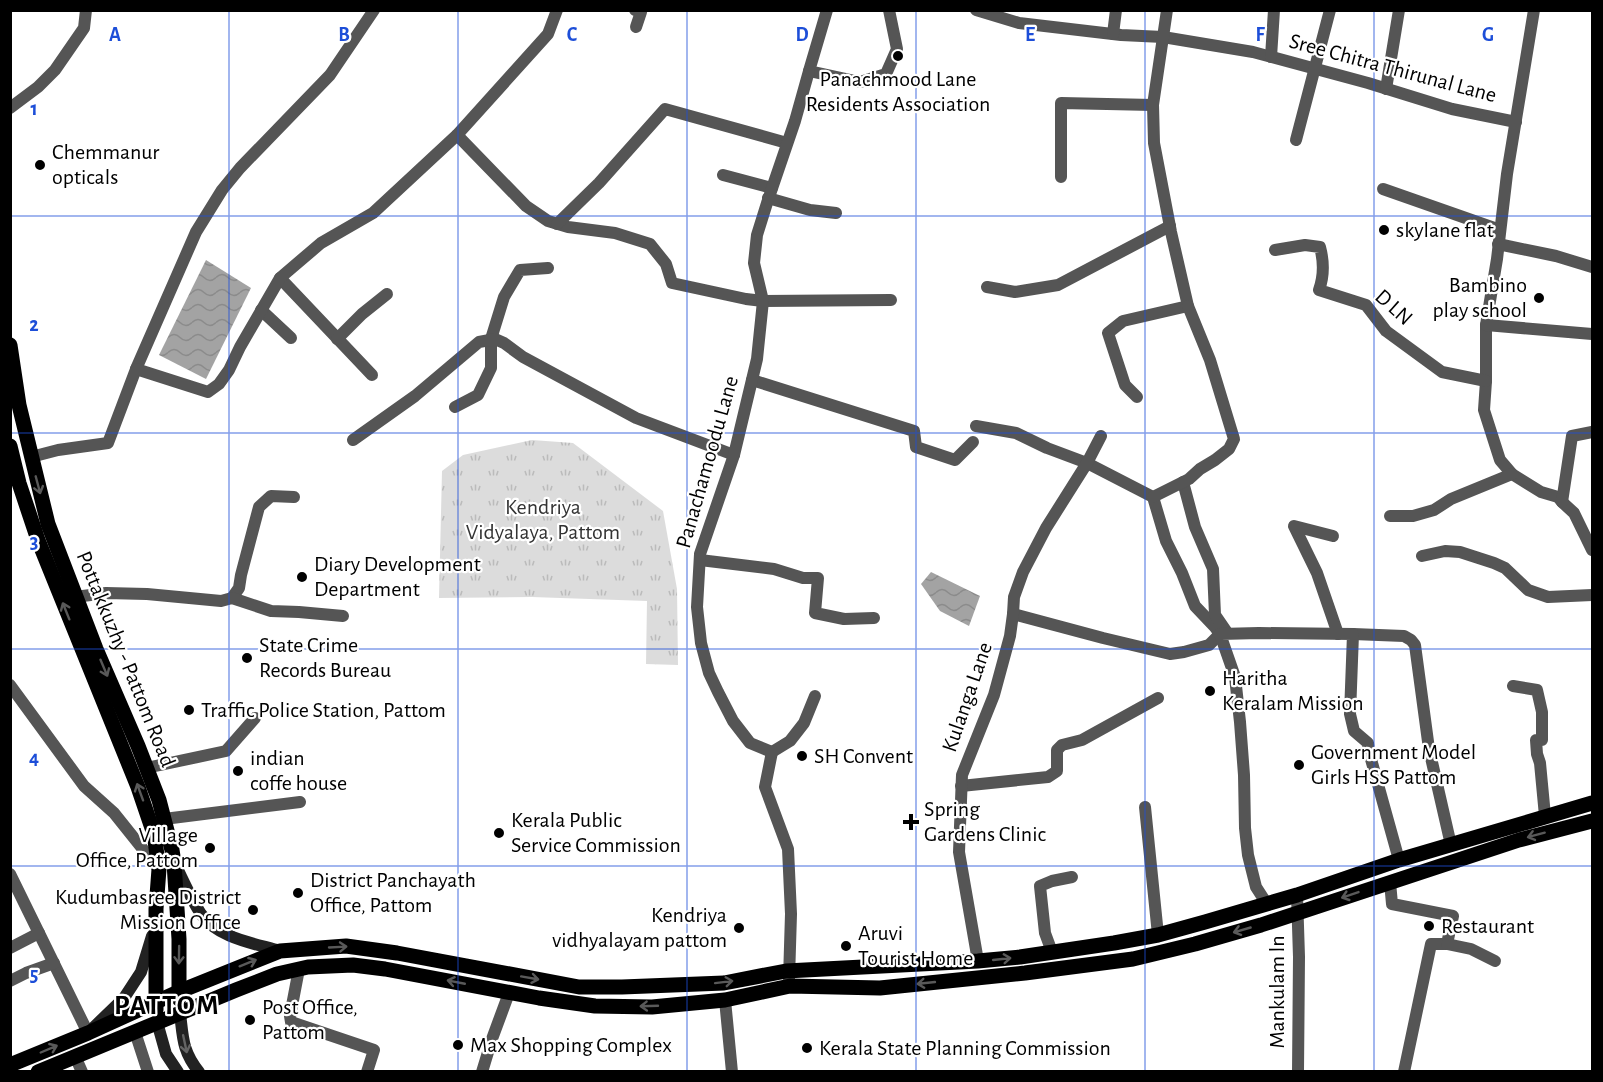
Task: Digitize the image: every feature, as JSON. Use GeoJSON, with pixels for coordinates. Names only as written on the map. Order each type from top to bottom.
{"type":"FeatureCollection","features":[{"type":"Feature","properties":{"kind":"main road","name":"Pottakkuzhy - Pattom Road"},"geometry":{"type":"LineString","coordinates":[[10,345],[19,405],[48,524],[75,597],[159,800],[164,819],[174,863],[179,939],[180,1012]]}},
{"type":"Feature","properties":{"kind":"main road"},"geometry":{"type":"LineString","coordinates":[[10,446],[19,483],[38,540],[141,796],[154,834],[159,869],[152,939],[141,972],[124,998],[88,1033]]}},
{"type":"Feature","properties":{"kind":"main road"},"geometry":{"type":"LineString","coordinates":[[10,1065],[178,992],[280,951],[346,946],[397,953],[579,987],[789,979],[978,961],[1158,935],[1297,895],[1399,860],[1593,803]]}},
{"type":"Feature","properties":{"kind":"main road"},"geometry":{"type":"LineString","coordinates":[[38,1071],[277,974],[308,967],[353,965],[595,1006],[652,1007],[725,1000],[789,979],[880,988],[1025,973],[1132,958],[1195,944],[1298,913],[1520,840],[1593,820]]}},
{"type":"Feature","properties":{"kind":"main road"},"geometry":{"type":"LineString","coordinates":[[174,863],[202,915],[216,928],[233,937],[280,951]]}},
{"type":"Feature","properties":{"kind":"main road"},"geometry":{"type":"LineString","coordinates":[[156,909],[157,1022],[166,1054],[178,1071]]}},
{"type":"Feature","properties":{"kind":"main road"},"geometry":{"type":"LineString","coordinates":[[180,1012],[185,1050],[199,1071]]}},
{"type":"Feature","properties":{"kind":"street"},"geometry":{"type":"LineString","coordinates":[[10,108],[38,87],[55,70],[84,28],[87,10]]}},
{"type":"Feature","properties":{"kind":"street"},"geometry":{"type":"LineString","coordinates":[[31,456],[108,443],[136,369],[196,232],[222,190],[240,168],[330,75],[374,10]]}},
{"type":"Feature","properties":{"kind":"street"},"geometry":{"type":"LineString","coordinates":[[136,369],[208,392],[219,384],[280,278],[321,243],[373,213],[457,135],[548,34],[557,10]]}},
{"type":"Feature","properties":{"kind":"street"},"geometry":{"type":"LineString","coordinates":[[635,10],[641,12],[636,27]]}},
{"type":"Feature","properties":{"kind":"street","name":"Panachamoodu Lane"},"geometry":{"type":"LineString","coordinates":[[772,752],[750,743],[733,721],[709,673],[701,643],[697,607],[700,554],[734,455],[757,359],[764,302],[754,263],[758,235],[827,10]]}},
{"type":"Feature","properties":{"kind":"street"},"geometry":{"type":"LineString","coordinates":[[809,71],[860,82],[886,74],[897,49],[889,10]]}},
{"type":"Feature","properties":{"kind":"street","name":"Sree Chitra Thirunal Lane"},"geometry":{"type":"LineString","coordinates":[[976,10],[1020,23],[1113,34],[1163,37],[1253,52],[1452,109],[1516,122]]}},
{"type":"Feature","properties":{"kind":"street"},"geometry":{"type":"LineString","coordinates":[[1113,34],[1116,10]]}},
{"type":"Feature","properties":{"kind":"street"},"geometry":{"type":"LineString","coordinates":[[1153,497],[1183,482],[1215,460],[1229,449],[1234,439],[1210,360],[1188,306],[1154,142],[1153,105],[1167,10]]}},
{"type":"Feature","properties":{"kind":"street"},"geometry":{"type":"LineString","coordinates":[[1271,57],[1274,10]]}},
{"type":"Feature","properties":{"kind":"street"},"geometry":{"type":"LineString","coordinates":[[1296,140],[1330,10]]}},
{"type":"Feature","properties":{"kind":"street"},"geometry":{"type":"LineString","coordinates":[[1386,89],[1399,10]]}},
{"type":"Feature","properties":{"kind":"street"},"geometry":{"type":"LineString","coordinates":[[1534,10],[1507,174],[1497,259],[1486,325],[1484,410],[1500,459],[1512,474],[1541,492],[1558,497],[1574,513],[1593,550]]}},
{"type":"Feature","properties":{"kind":"street"},"geometry":{"type":"LineString","coordinates":[[1061,177],[1061,103],[1153,105]]}},
{"type":"Feature","properties":{"kind":"street"},"geometry":{"type":"LineString","coordinates":[[557,224],[599,183],[665,109],[787,142]]}},
{"type":"Feature","properties":{"kind":"street"},"geometry":{"type":"LineString","coordinates":[[457,135],[526,206],[548,221],[568,227],[615,233],[650,244],[666,264],[672,283],[764,302],[891,300]]}},
{"type":"Feature","properties":{"kind":"street"},"geometry":{"type":"LineString","coordinates":[[723,175],[810,210],[836,213]]}},
{"type":"Feature","properties":{"kind":"street"},"geometry":{"type":"LineString","coordinates":[[1383,189],[1500,231]]}},
{"type":"Feature","properties":{"kind":"street"},"geometry":{"type":"LineString","coordinates":[[987,287],[1015,292],[1058,285],[1170,226]]}},
{"type":"Feature","properties":{"kind":"street"},"geometry":{"type":"LineString","coordinates":[[1498,244],[1556,256],[1593,267]]}},
{"type":"Feature","properties":{"kind":"street","name":"D LN"},"geometry":{"type":"LineString","coordinates":[[1275,250],[1305,245],[1320,247],[1322,280],[1319,290],[1366,305],[1386,331],[1442,372],[1486,381]]}},
{"type":"Feature","properties":{"kind":"street"},"geometry":{"type":"LineString","coordinates":[[455,407],[478,395],[490,368],[492,339],[504,297],[520,270],[548,268]]}},
{"type":"Feature","properties":{"kind":"street"},"geometry":{"type":"LineString","coordinates":[[280,278],[372,375]]}},
{"type":"Feature","properties":{"kind":"street"},"geometry":{"type":"LineString","coordinates":[[338,339],[362,314],[387,294]]}},
{"type":"Feature","properties":{"kind":"street"},"geometry":{"type":"LineString","coordinates":[[1137,397],[1125,385],[1108,333],[1123,321],[1188,306]]}},
{"type":"Feature","properties":{"kind":"street"},"geometry":{"type":"LineString","coordinates":[[261,310],[291,338]]}},
{"type":"Feature","properties":{"kind":"street"},"geometry":{"type":"LineString","coordinates":[[1486,325],[1593,334]]}},
{"type":"Feature","properties":{"kind":"street"},"geometry":{"type":"LineString","coordinates":[[353,440],[415,396],[479,342],[492,339],[504,343],[523,357],[636,418],[734,455]]}},
{"type":"Feature","properties":{"kind":"street"},"geometry":{"type":"LineString","coordinates":[[752,380],[914,431],[916,447],[955,460],[973,442]]}},
{"type":"Feature","properties":{"kind":"street"},"geometry":{"type":"LineString","coordinates":[[976,426],[1016,433],[1087,463],[1153,497],[1166,541],[1182,573],[1194,606],[1224,634]]}},
{"type":"Feature","properties":{"kind":"street"},"geometry":{"type":"LineString","coordinates":[[1562,502],[1572,436],[1593,432]]}},
{"type":"Feature","properties":{"kind":"street","name":"Kulanga Lane"},"geometry":{"type":"LineString","coordinates":[[978,961],[959,852],[962,775],[994,695],[1010,636],[1014,597],[1023,572],[1046,528],[1087,463],[1101,436]]}},
{"type":"Feature","properties":{"kind":"street"},"geometry":{"type":"LineString","coordinates":[[1390,516],[1413,516],[1434,510],[1451,499],[1512,474]]}},
{"type":"Feature","properties":{"kind":"street"},"geometry":{"type":"LineString","coordinates":[[1183,482],[1195,527],[1213,569],[1215,615],[1224,634],[1235,677],[1244,775],[1248,855],[1256,887],[1267,904]]}},
{"type":"Feature","properties":{"kind":"street"},"geometry":{"type":"LineString","coordinates":[[232,598],[239,588],[259,507],[272,496],[294,497]]}},
{"type":"Feature","properties":{"kind":"street"},"geometry":{"type":"LineString","coordinates":[[1333,536],[1294,526],[1317,573],[1338,634]]}},
{"type":"Feature","properties":{"kind":"street"},"geometry":{"type":"LineString","coordinates":[[1422,556],[1446,551],[1460,552],[1505,568],[1528,590],[1548,597],[1593,595]]}},
{"type":"Feature","properties":{"kind":"street"},"geometry":{"type":"LineString","coordinates":[[700,560],[774,569],[803,578],[818,578],[815,613],[844,620],[874,618]]}},
{"type":"Feature","properties":{"kind":"street"},"geometry":{"type":"LineString","coordinates":[[75,597],[106,593],[147,594],[221,601],[232,598],[272,611],[343,616]]}},
{"type":"Feature","properties":{"kind":"street"},"geometry":{"type":"LineString","coordinates":[[1013,614],[1170,654],[1209,645],[1224,634],[1404,636],[1415,645],[1429,749],[1451,845]]}},
{"type":"Feature","properties":{"kind":"street"},"geometry":{"type":"LineString","coordinates":[[1353,634],[1350,714],[1354,731],[1368,742],[1371,762],[1399,860]]}},
{"type":"Feature","properties":{"kind":"street"},"geometry":{"type":"LineString","coordinates":[[10,685],[84,786],[114,813],[159,869]]}},
{"type":"Feature","properties":{"kind":"street"},"geometry":{"type":"LineString","coordinates":[[1513,686],[1537,690],[1542,712],[1542,740],[1536,740],[1545,816]]}},
{"type":"Feature","properties":{"kind":"street"},"geometry":{"type":"LineString","coordinates":[[789,979],[791,914],[788,849],[765,787],[772,752],[790,741],[804,723],[815,696]]}},
{"type":"Feature","properties":{"kind":"street"},"geometry":{"type":"LineString","coordinates":[[961,786],[1048,777],[1057,771],[1057,750],[1062,745],[1082,740],[1158,698]]}},
{"type":"Feature","properties":{"kind":"street"},"geometry":{"type":"LineString","coordinates":[[146,768],[226,751],[255,718]]}},
{"type":"Feature","properties":{"kind":"street"},"geometry":{"type":"LineString","coordinates":[[164,819],[300,802]]}},
{"type":"Feature","properties":{"kind":"street"},"geometry":{"type":"LineString","coordinates":[[1145,807],[1158,935]]}},
{"type":"Feature","properties":{"kind":"street"},"geometry":{"type":"LineString","coordinates":[[10,874],[88,1033]]}},
{"type":"Feature","properties":{"kind":"street"},"geometry":{"type":"LineString","coordinates":[[1052,952],[1045,933],[1040,886],[1072,877]]}},
{"type":"Feature","properties":{"kind":"street"},"geometry":{"type":"LineString","coordinates":[[1390,882],[1392,904],[1453,916],[1447,944]]}},
{"type":"Feature","properties":{"kind":"street","name":"Mankulam ln"},"geometry":{"type":"LineString","coordinates":[[1297,895],[1298,1071]]}},
{"type":"Feature","properties":{"kind":"street"},"geometry":{"type":"LineString","coordinates":[[10,948],[39,933]]}},
{"type":"Feature","properties":{"kind":"street"},"geometry":{"type":"LineString","coordinates":[[1404,1071],[1414,1015],[1431,944],[1447,944],[1471,949],[1495,961]]}},
{"type":"Feature","properties":{"kind":"street"},"geometry":{"type":"LineString","coordinates":[[10,981],[54,963]]}},
{"type":"Feature","properties":{"kind":"street"},"geometry":{"type":"LineString","coordinates":[[298,969],[291,1022],[374,1050],[367,1071]]}},
{"type":"Feature","properties":{"kind":"street"},"geometry":{"type":"LineString","coordinates":[[483,1071],[509,993]]}},
{"type":"Feature","properties":{"kind":"street"},"geometry":{"type":"LineString","coordinates":[[725,1000],[732,1071]]}},
{"type":"Feature","properties":{"kind":"street"},"geometry":{"type":"LineString","coordinates":[[135,1032],[148,1071]]}},
{"type":"Feature","properties":{"kind":"street"},"geometry":{"type":"LineString","coordinates":[[75,1056],[82,1071]]}},
{"type":"Feature","properties":{"kind":"green space","name":"Kendriya Vidyalaya, Pattom"},"geometry":{"type":"Polygon","coordinates":[[[532,440],[573,443],[663,511],[677,589],[678,665],[646,664],[647,601],[532,597],[439,598],[442,471],[463,455],[532,440]]]}},
{"type":"Feature","properties":{"kind":"water"},"geometry":{"type":"Polygon","coordinates":[[[206,260],[251,288],[206,379],[159,355],[206,260]]]}},
{"type":"Feature","properties":{"kind":"water"},"geometry":{"type":"Polygon","coordinates":[[[931,572],[980,596],[969,626],[940,611],[921,584],[931,572]]]}},
{"type":"Feature","properties":{"kind":"place","name":"Panachmood Lane Residents Association"},"geometry":{"type":"Point","coordinates":[898,56]}},
{"type":"Feature","properties":{"kind":"place","name":"Chemmanur opticals"},"geometry":{"type":"Point","coordinates":[40,165]}},
{"type":"Feature","properties":{"kind":"place","name":"skylane flat"},"geometry":{"type":"Point","coordinates":[1384,230]}},
{"type":"Feature","properties":{"kind":"place","name":"Bambino play school"},"geometry":{"type":"Point","coordinates":[1539,298]}},
{"type":"Feature","properties":{"kind":"place","name":"Diary Development Department"},"geometry":{"type":"Point","coordinates":[302,577]}},
{"type":"Feature","properties":{"kind":"place","name":"State Crime Records Bureau"},"geometry":{"type":"Point","coordinates":[247,658]}},
{"type":"Feature","properties":{"kind":"place","name":"Haritha Keralam Mission"},"geometry":{"type":"Point","coordinates":[1210,691]}},
{"type":"Feature","properties":{"kind":"place","name":"Traffic Police Station, Pattom"},"geometry":{"type":"Point","coordinates":[189,710]}},
{"type":"Feature","properties":{"kind":"place","name":"SH Convent"},"geometry":{"type":"Point","coordinates":[802,756]}},
{"type":"Feature","properties":{"kind":"place","name":"Government Model Girls HSS Pattom"},"geometry":{"type":"Point","coordinates":[1299,765]}},
{"type":"Feature","properties":{"kind":"place","name":"indian coffe house"},"geometry":{"type":"Point","coordinates":[238,771]}},
{"type":"Feature","properties":{"kind":"place","name":"Spring Gardens Clinic"},"geometry":{"type":"Point","coordinates":[911,822]}},
{"type":"Feature","properties":{"kind":"place","name":"Kerala Public Service Commission"},"geometry":{"type":"Point","coordinates":[499,833]}},
{"type":"Feature","properties":{"kind":"place","name":"Village Office, Pattom"},"geometry":{"type":"Point","coordinates":[210,848]}},
{"type":"Feature","properties":{"kind":"place","name":"District Panchayath Office, Pattom"},"geometry":{"type":"Point","coordinates":[298,893]}},
{"type":"Feature","properties":{"kind":"place","name":"Kudumbasree District Mission Office"},"geometry":{"type":"Point","coordinates":[253,910]}},
{"type":"Feature","properties":{"kind":"place","name":"Restaurant"},"geometry":{"type":"Point","coordinates":[1429,926]}},
{"type":"Feature","properties":{"kind":"place","name":"Kendriya vidhyalayam pattom"},"geometry":{"type":"Point","coordinates":[739,928]}},
{"type":"Feature","properties":{"kind":"place","name":"Aruvi Tourist Home"},"geometry":{"type":"Point","coordinates":[846,946]}},
{"type":"Feature","properties":{"kind":"place","name":"Post Office, Pattom"},"geometry":{"type":"Point","coordinates":[250,1020]}},
{"type":"Feature","properties":{"kind":"place","name":"Max Shopping Complex"},"geometry":{"type":"Point","coordinates":[458,1045]}},
{"type":"Feature","properties":{"kind":"place","name":"Kerala State Planning Commission"},"geometry":{"type":"Point","coordinates":[807,1048]}},
{"type":"Feature","properties":{"kind":"district","name":"PATTOM"},"geometry":{"type":"Point","coordinates":[167,1006]}}]}
